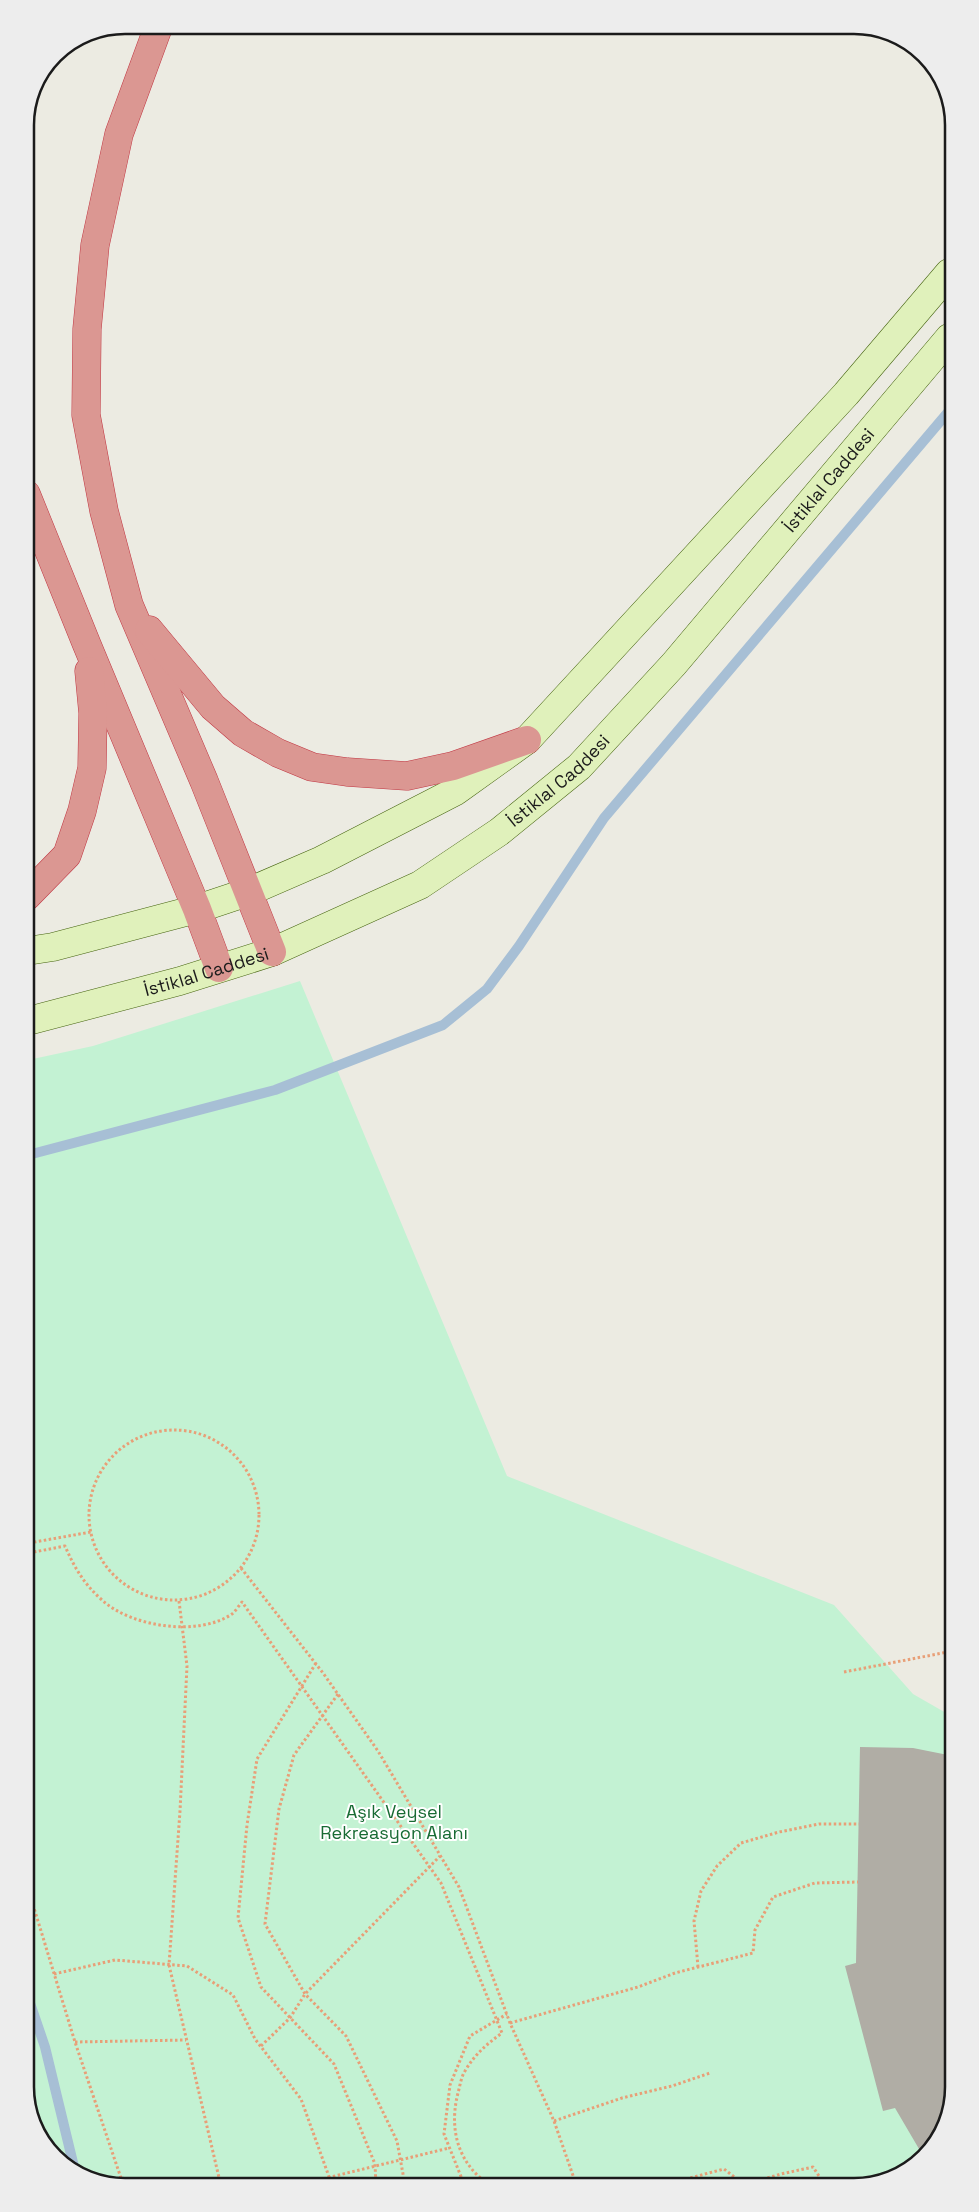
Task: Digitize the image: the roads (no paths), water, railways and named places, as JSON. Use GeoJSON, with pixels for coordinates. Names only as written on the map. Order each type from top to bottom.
{"type":"FeatureCollection","features":[{"type":"Feature","properties":{"kind":"highway"},"geometry":{"type":"LineString","coordinates":[[156,34],[120,134],[95,245],[87,329],[86,415],[104,510],[129,605],[272,952]]}},
{"type":"Feature","properties":{"kind":"highway"},"geometry":{"type":"LineString","coordinates":[[34,514],[197,910],[219,968]]}},
{"type":"Feature","properties":{"kind":"highway"},"geometry":{"type":"LineString","coordinates":[[129,605],[213,706],[243,733],[278,753],[312,767],[347,772],[407,776],[453,766],[527,740]]}},
{"type":"Feature","properties":{"kind":"highway"},"geometry":{"type":"LineString","coordinates":[[34,889],[67,855],[82,811],[92,768],[93,713],[87,645]]}},
{"type":"Feature","properties":{"kind":"main road"},"geometry":{"type":"LineString","coordinates":[[34,950],[53,947],[197,910],[248,892],[322,860],[456,791],[527,740],[846,394],[945,278]]}},
{"type":"Feature","properties":{"kind":"main road","name":"İstiklal Caddesi"},"geometry":{"type":"LineString","coordinates":[[34,1018],[180,981],[272,952],[420,885],[499,832],[579,767],[674,664],[945,343]]}},
{"type":"Feature","properties":{"kind":"waterway"},"geometry":{"type":"LineString","coordinates":[[34,1153],[275,1090],[443,1025],[487,989],[519,946],[604,818],[945,416]]}},
{"type":"Feature","properties":{"kind":"waterway"},"geometry":{"type":"LineString","coordinates":[[34,2015],[45,2047],[73,2162]]}},
{"type":"Feature","properties":{"kind":"park label","name":"Aşık Veysel Rekreasyon Alanı"},"geometry":{"type":"Point","coordinates":[394,1822]}}]}
